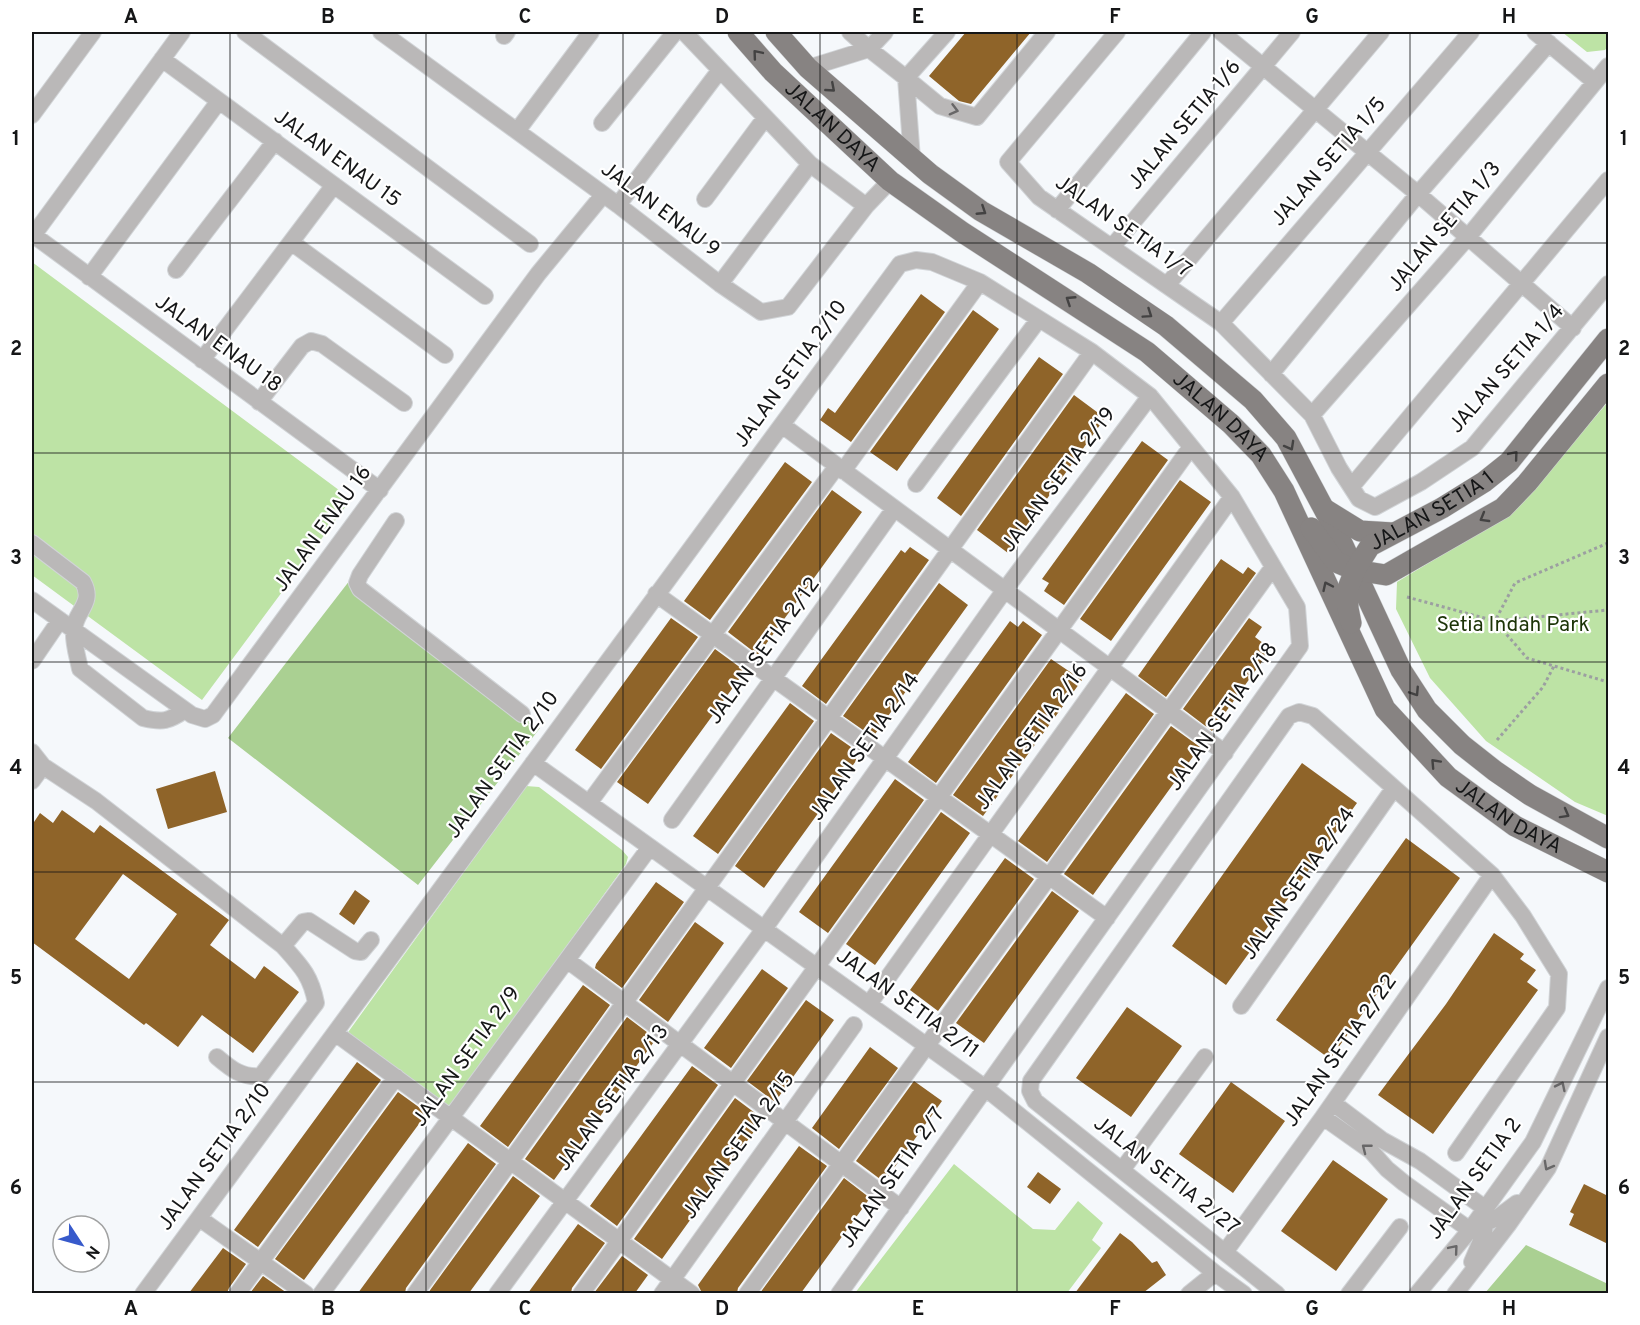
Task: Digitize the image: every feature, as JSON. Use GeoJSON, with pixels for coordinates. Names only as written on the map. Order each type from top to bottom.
{"type":"FeatureCollection","features":[{"type":"Feature","properties":{"kind":"main road","name":"JALAN DAYA"},"geometry":{"type":"LineString","coordinates":[[738,32],[773,72],[890,181],[962,232],[1147,352],[1231,424],[1261,455],[1284,491],[1385,709],[1448,777],[1515,826],[1599,867],[1608,878]]}},
{"type":"Feature","properties":{"kind":"main road","name":"JALAN DAYA"},"geometry":{"type":"LineString","coordinates":[[776,32],[808,68],[912,159],[981,211],[1088,273],[1166,326],[1253,400],[1286,438],[1355,570],[1401,670],[1427,710],[1462,745],[1530,795],[1608,838]]}},
{"type":"Feature","properties":{"kind":"main road","name":"JALAN SETIA 1"},"geometry":{"type":"LineString","coordinates":[[1608,339],[1509,462],[1484,482],[1370,546],[1355,570],[1386,574],[1503,508],[1527,483],[1608,384]]}},
{"type":"Feature","properties":{"kind":"main road"},"geometry":{"type":"LineString","coordinates":[[1284,491],[1336,562],[1355,570],[1348,588],[1347,608],[1361,658]]}},
{"type":"Feature","properties":{"kind":"main road"},"geometry":{"type":"LineString","coordinates":[[1323,508],[1359,531],[1396,533]]}},
{"type":"Feature","properties":{"kind":"main road"},"geometry":{"type":"LineString","coordinates":[[1388,641],[1380,604],[1382,590],[1389,576],[1411,561]]}},
{"type":"Feature","properties":{"kind":"street"},"geometry":{"type":"LineString","coordinates":[[32,116],[93,32]]}},
{"type":"Feature","properties":{"kind":"street"},"geometry":{"type":"LineString","coordinates":[[32,235],[182,32]]}},
{"type":"Feature","properties":{"kind":"street"},"geometry":{"type":"LineString","coordinates":[[245,32],[530,244]]}},
{"type":"Feature","properties":{"kind":"street"},"geometry":{"type":"LineString","coordinates":[[517,131],[591,32]]}},
{"type":"Feature","properties":{"kind":"street"},"geometry":{"type":"LineString","coordinates":[[602,123],[675,32]]}},
{"type":"Feature","properties":{"kind":"street"},"geometry":{"type":"LineString","coordinates":[[684,32],[810,164],[866,206]]}},
{"type":"Feature","properties":{"kind":"street"},"geometry":{"type":"LineString","coordinates":[[850,32],[869,50],[940,106],[977,117],[1047,32]]}},
{"type":"Feature","properties":{"kind":"street"},"geometry":{"type":"LineString","coordinates":[[808,68],[869,50],[885,32]]}},
{"type":"Feature","properties":{"kind":"street"},"geometry":{"type":"LineString","coordinates":[[912,159],[906,78],[947,32]]}},
{"type":"Feature","properties":{"kind":"street","name":"JALAN SETIA 1/7"},"geometry":{"type":"LineString","coordinates":[[1116,32],[1008,162],[1039,197],[1221,323],[1312,416]]}},
{"type":"Feature","properties":{"kind":"street"},"geometry":{"type":"LineString","coordinates":[[1057,210],[1203,32]]}},
{"type":"Feature","properties":{"kind":"street"},"geometry":{"type":"LineString","coordinates":[[1221,32],[1418,194],[1573,328]]}},
{"type":"Feature","properties":{"kind":"street","name":"JALAN SETIA 1/6"},"geometry":{"type":"LineString","coordinates":[[1112,247],[1292,32]]}},
{"type":"Feature","properties":{"kind":"street"},"geometry":{"type":"LineString","coordinates":[[1167,285],[1381,32]]}},
{"type":"Feature","properties":{"kind":"street","name":"JALAN SETIA 1/5"},"geometry":{"type":"LineString","coordinates":[[1221,323],[1471,32]]}},
{"type":"Feature","properties":{"kind":"street"},"geometry":{"type":"LineString","coordinates":[[1535,32],[1595,82]]}},
{"type":"Feature","properties":{"kind":"street","name":"JALAN ENAU 9"},"geometry":{"type":"LineString","coordinates":[[391,35],[720,284],[761,312],[788,307],[866,206],[890,181]]}},
{"type":"Feature","properties":{"kind":"street"},"geometry":{"type":"LineString","coordinates":[[1271,374],[1418,194],[1549,43]]}},
{"type":"Feature","properties":{"kind":"street","name":"JALAN ENAU 15"},"geometry":{"type":"LineString","coordinates":[[162,58],[485,297]]}},
{"type":"Feature","properties":{"kind":"street","name":"JALAN SETIA 1/3"},"geometry":{"type":"LineString","coordinates":[[1312,416],[1468,237],[1608,66]]}},
{"type":"Feature","properties":{"kind":"street"},"geometry":{"type":"LineString","coordinates":[[618,205],[720,70]]}},
{"type":"Feature","properties":{"kind":"street"},"geometry":{"type":"LineString","coordinates":[[89,277],[219,101]]}},
{"type":"Feature","properties":{"kind":"street"},"geometry":{"type":"LineString","coordinates":[[705,200],[765,118]]}},
{"type":"Feature","properties":{"kind":"street"},"geometry":{"type":"LineString","coordinates":[[176,270],[275,141]]}},
{"type":"Feature","properties":{"kind":"street"},"geometry":{"type":"LineString","coordinates":[[720,284],[810,164]]}},
{"type":"Feature","properties":{"kind":"street"},"geometry":{"type":"LineString","coordinates":[[1352,486],[1608,180]]}},
{"type":"Feature","properties":{"kind":"street"},"geometry":{"type":"LineString","coordinates":[[202,360],[334,185]]}},
{"type":"Feature","properties":{"kind":"street","name":"JALAN ENAU 16"},"geometry":{"type":"LineString","coordinates":[[32,600],[185,711],[205,718],[213,716],[538,274],[603,195]]}},
{"type":"Feature","properties":{"kind":"street","name":"JALAN ENAU 18"},"geometry":{"type":"LineString","coordinates":[[32,235],[380,490]]}},
{"type":"Feature","properties":{"kind":"street"},"geometry":{"type":"LineString","coordinates":[[291,242],[445,355]]}},
{"type":"Feature","properties":{"kind":"street","name":"JALAN SETIA 2/10"},"geometry":{"type":"LineString","coordinates":[[143,1293],[900,264],[916,260],[932,262]]}},
{"type":"Feature","properties":{"kind":"street","name":"JALAN SETIA 2/18"},"geometry":{"type":"LineString","coordinates":[[932,262],[980,282],[1092,352],[1149,396],[1232,497],[1297,607],[1300,646],[984,1087]]}},
{"type":"Feature","properties":{"kind":"street"},"geometry":{"type":"LineString","coordinates":[[589,803],[712,634],[980,282]]}},
{"type":"Feature","properties":{"kind":"street","name":"JALAN SETIA 1/4"},"geometry":{"type":"LineString","coordinates":[[1312,416],[1339,468],[1359,499],[1375,507],[1421,482],[1472,448],[1608,284]]}},
{"type":"Feature","properties":{"kind":"street"},"geometry":{"type":"LineString","coordinates":[[916,484],[1039,319]]}},
{"type":"Feature","properties":{"kind":"street"},"geometry":{"type":"LineString","coordinates":[[259,402],[302,346],[311,341],[322,344],[404,403]]}},
{"type":"Feature","properties":{"kind":"street"},"geometry":{"type":"LineString","coordinates":[[415,1293],[1092,352]]}},
{"type":"Feature","properties":{"kind":"street","name":"JALAN SETIA 2/19"},"geometry":{"type":"LineString","coordinates":[[1004,591],[1149,396]]}},
{"type":"Feature","properties":{"kind":"street"},"geometry":{"type":"LineString","coordinates":[[782,425],[1225,753]]}},
{"type":"Feature","properties":{"kind":"street"},"geometry":{"type":"LineString","coordinates":[[581,1293],[1191,447]]}},
{"type":"Feature","properties":{"kind":"street","name":"JALAN SETIA 2/16"},"geometry":{"type":"LineString","coordinates":[[869,1004],[1232,497]]}},
{"type":"Feature","properties":{"kind":"street","name":"JALAN SETIA 2/12"},"geometry":{"type":"LineString","coordinates":[[672,820],[894,509]]}},
{"type":"Feature","properties":{"kind":"street"},"geometry":{"type":"LineString","coordinates":[[396,521],[360,575],[357,583],[360,589],[522,714]]}},
{"type":"Feature","properties":{"kind":"street"},"geometry":{"type":"LineString","coordinates":[[32,543],[83,582],[87,589],[87,598],[67,625],[32,662]]}},
{"type":"Feature","properties":{"kind":"street"},"geometry":{"type":"LineString","coordinates":[[747,1293],[1273,567]]}},
{"type":"Feature","properties":{"kind":"street","name":"JALAN SETIA 2/14"},"geometry":{"type":"LineString","coordinates":[[764,928],[1004,591]]}},
{"type":"Feature","properties":{"kind":"street"},"geometry":{"type":"LineString","coordinates":[[656,594],[1107,918]]}},
{"type":"Feature","properties":{"kind":"street"},"geometry":{"type":"LineString","coordinates":[[67,625],[80,669],[143,718],[155,722],[170,721],[185,711]]}},
{"type":"Feature","properties":{"kind":"street","name":"JALAN SETIA 2/27"},"geometry":{"type":"LineString","coordinates":[[1277,1293],[1035,1101],[1030,1091],[1031,1081],[1288,716],[1299,712],[1313,716],[1394,788]]}},
{"type":"Feature","properties":{"kind":"street"},"geometry":{"type":"LineString","coordinates":[[32,752],[43,766],[96,801],[283,946],[308,975],[313,986],[316,1004],[261,1076],[243,1075],[217,1058]]}},
{"type":"Feature","properties":{"kind":"street","name":"JALAN SETIA 2/11"},"geometry":{"type":"LineString","coordinates":[[533,763],[984,1087],[1215,1274],[1244,1293]]}},
{"type":"Feature","properties":{"kind":"street"},"geometry":{"type":"LineString","coordinates":[[32,782],[43,766]]}},
{"type":"Feature","properties":{"kind":"street"},"geometry":{"type":"LineString","coordinates":[[1394,788],[1492,875],[1523,916],[1559,974],[1557,1008],[1456,1153]]}},
{"type":"Feature","properties":{"kind":"street","name":"JALAN SETIA 2/24"},"geometry":{"type":"LineString","coordinates":[[1241,1006],[1394,788]]}},
{"type":"Feature","properties":{"kind":"street","name":"JALAN SETIA 2/9"},"geometry":{"type":"LineString","coordinates":[[321,1293],[650,847]]}},
{"type":"Feature","properties":{"kind":"street","name":"JALAN SETIA 2/22"},"geometry":{"type":"LineString","coordinates":[[1225,1252],[1328,1110],[1492,875]]}},
{"type":"Feature","properties":{"kind":"street"},"geometry":{"type":"LineString","coordinates":[[283,946],[303,922],[309,921],[316,923],[355,951],[361,952],[371,940]]}},
{"type":"Feature","properties":{"kind":"street","name":"JALAN SETIA 2/13"},"geometry":{"type":"LineString","coordinates":[[498,1293],[764,928]]}},
{"type":"Feature","properties":{"kind":"street"},"geometry":{"type":"LineString","coordinates":[[567,960],[901,1208]]}},
{"type":"Feature","properties":{"kind":"street","name":"JALAN SETIA 2"},"geometry":{"type":"LineString","coordinates":[[1417,1293],[1480,1221],[1533,1142],[1608,988]]}},
{"type":"Feature","properties":{"kind":"street","name":"JALAN SETIA 2/15"},"geometry":{"type":"LineString","coordinates":[[662,1293],[854,1025]]}},
{"type":"Feature","properties":{"kind":"street"},"geometry":{"type":"LineString","coordinates":[[335,1033],[692,1293]]}},
{"type":"Feature","properties":{"kind":"street"},"geometry":{"type":"LineString","coordinates":[[1459,1289],[1548,1168],[1608,1037]]}},
{"type":"Feature","properties":{"kind":"street"},"geometry":{"type":"LineString","coordinates":[[1122,1170],[1204,1057]]}},
{"type":"Feature","properties":{"kind":"street"},"geometry":{"type":"LineString","coordinates":[[237,1293],[396,1077]]}},
{"type":"Feature","properties":{"kind":"street","name":"JALAN SETIA 2/7"},"geometry":{"type":"LineString","coordinates":[[839,1293],[984,1087]]}},
{"type":"Feature","properties":{"kind":"street"},"geometry":{"type":"LineString","coordinates":[[1328,1110],[1420,1161],[1438,1174],[1480,1221],[1484,1234],[1459,1289]]}},
{"type":"Feature","properties":{"kind":"street"},"geometry":{"type":"LineString","coordinates":[[1328,1110],[1387,1169],[1420,1195],[1480,1221],[1510,1209],[1535,1187]]}},
{"type":"Feature","properties":{"kind":"street"},"geometry":{"type":"LineString","coordinates":[[1420,1195],[1438,1174]]}},
{"type":"Feature","properties":{"kind":"street"},"geometry":{"type":"LineString","coordinates":[[199,1218],[306,1293]]}},
{"type":"Feature","properties":{"kind":"street"},"geometry":{"type":"LineString","coordinates":[[1348,1293],[1400,1227]]}},
{"type":"Feature","properties":{"kind":"street"},"geometry":{"type":"LineString","coordinates":[[1189,1293],[1215,1274]]}},
{"type":"Feature","properties":{"kind":"path"},"geometry":{"type":"LineString","coordinates":[[1495,621],[1515,583],[1608,543]]}},
{"type":"Feature","properties":{"kind":"path"},"geometry":{"type":"LineString","coordinates":[[1407,597],[1495,621],[1608,610]]}},
{"type":"Feature","properties":{"kind":"path"},"geometry":{"type":"LineString","coordinates":[[1495,621],[1527,658],[1608,682]]}},
{"type":"Feature","properties":{"kind":"path"},"geometry":{"type":"LineString","coordinates":[[1497,740],[1543,687],[1554,666]]}},
{"type":"Feature","properties":{"kind":"green space"},"geometry":{"type":"Polygon","coordinates":[[[1562,32],[1608,32],[1608,46],[1605,50],[1587,52],[1562,32]]]}},
{"type":"Feature","properties":{"kind":"green space"},"geometry":{"type":"Polygon","coordinates":[[[32,262],[351,499],[202,700],[32,575],[32,262]]]}},
{"type":"Feature","properties":{"kind":"green space","name":"Setia Indah Park"},"geometry":{"type":"Polygon","coordinates":[[[1608,402],[1608,816],[1575,802],[1486,741],[1430,678],[1396,609],[1397,582],[1513,512],[1608,402]]]}},
{"type":"Feature","properties":{"kind":"green space"},"geometry":{"type":"Polygon","coordinates":[[[350,580],[540,728],[418,885],[228,738],[350,580]]]}},
{"type":"Feature","properties":{"kind":"green space"},"geometry":{"type":"Polygon","coordinates":[[[526,786],[539,787],[628,857],[626,864],[444,1115],[341,1042],[526,786]]]}},
{"type":"Feature","properties":{"kind":"green space"},"geometry":{"type":"Polygon","coordinates":[[[954,1164],[1033,1229],[1055,1230],[1078,1201],[1103,1223],[1092,1240],[1101,1248],[1067,1293],[855,1293],[954,1164]]]}},
{"type":"Feature","properties":{"kind":"green space"},"geometry":{"type":"Polygon","coordinates":[[[1526,1245],[1608,1284],[1608,1293],[1485,1293],[1526,1245]]]}},
{"type":"Feature","properties":{"kind":"building"},"geometry":{"type":"Polygon","coordinates":[[[966,32],[1031,32],[971,104],[959,101],[929,76],[966,32]]]}},
{"type":"Feature","properties":{"kind":"building"},"geometry":{"type":"Polygon","coordinates":[[[921,294],[945,312],[851,442],[820,420],[828,408],[835,413],[921,294]]]}},
{"type":"Feature","properties":{"kind":"building"},"geometry":{"type":"Polygon","coordinates":[[[973,310],[999,329],[897,471],[870,452],[973,310]]]}},
{"type":"Feature","properties":{"kind":"building"},"geometry":{"type":"Polygon","coordinates":[[[1039,357],[1063,374],[961,516],[937,498],[1039,357]]]}},
{"type":"Feature","properties":{"kind":"building"},"geometry":{"type":"Polygon","coordinates":[[[1074,395],[1105,418],[1008,553],[977,530],[1074,395]]]}},
{"type":"Feature","properties":{"kind":"building"},"geometry":{"type":"Polygon","coordinates":[[[1142,441],[1168,460],[1064,605],[1044,591],[1049,583],[1042,579],[1142,441]]]}},
{"type":"Feature","properties":{"kind":"building"},"geometry":{"type":"Polygon","coordinates":[[[785,462],[812,482],[710,620],[684,601],[785,462]]]}},
{"type":"Feature","properties":{"kind":"building"},"geometry":{"type":"Polygon","coordinates":[[[1180,480],[1211,502],[1111,641],[1080,619],[1180,480]]]}},
{"type":"Feature","properties":{"kind":"building"},"geometry":{"type":"Polygon","coordinates":[[[832,490],[862,512],[758,655],[728,632],[832,490]]]}},
{"type":"Feature","properties":{"kind":"building"},"geometry":{"type":"Polygon","coordinates":[[[910,547],[929,560],[826,704],[802,686],[901,550],[905,553],[910,547]]]}},
{"type":"Feature","properties":{"kind":"building"},"geometry":{"type":"Polygon","coordinates":[[[1221,559],[1243,574],[1248,567],[1256,573],[1166,697],[1138,676],[1221,559]]]}},
{"type":"Feature","properties":{"kind":"building"},"geometry":{"type":"Polygon","coordinates":[[[939,583],[968,605],[873,737],[843,716],[939,583]]]}},
{"type":"Feature","properties":{"kind":"building"},"geometry":{"type":"Polygon","coordinates":[[[671,618],[698,637],[601,769],[575,750],[671,618]]]}},
{"type":"Feature","properties":{"kind":"building"},"geometry":{"type":"Polygon","coordinates":[[[1249,618],[1262,627],[1255,637],[1271,649],[1212,731],[1183,709],[1249,618]]]}},
{"type":"Feature","properties":{"kind":"building"},"geometry":{"type":"Polygon","coordinates":[[[1010,621],[1018,627],[1023,621],[1042,635],[936,783],[908,762],[1010,621]]]}},
{"type":"Feature","properties":{"kind":"building"},"geometry":{"type":"Polygon","coordinates":[[[715,649],[745,671],[648,804],[617,782],[715,649]]]}},
{"type":"Feature","properties":{"kind":"building"},"geometry":{"type":"Polygon","coordinates":[[[1051,659],[1082,680],[983,816],[953,795],[1051,659]]]}},
{"type":"Feature","properties":{"kind":"building"},"geometry":{"type":"Polygon","coordinates":[[[1126,693],[1154,714],[1047,862],[1018,841],[1126,693]]]}},
{"type":"Feature","properties":{"kind":"building"},"geometry":{"type":"Polygon","coordinates":[[[790,703],[814,721],[718,854],[693,836],[790,703]]]}},
{"type":"Feature","properties":{"kind":"building"},"geometry":{"type":"Polygon","coordinates":[[[1171,726],[1200,747],[1093,895],[1064,874],[1171,726]]]}},
{"type":"Feature","properties":{"kind":"building"},"geometry":{"type":"Polygon","coordinates":[[[831,733],[861,754],[764,888],[735,866],[831,733]]]}},
{"type":"Feature","properties":{"kind":"building"},"geometry":{"type":"Polygon","coordinates":[[[1302,763],[1357,803],[1226,985],[1172,946],[1302,763]]]}},
{"type":"Feature","properties":{"kind":"building"},"geometry":{"type":"Polygon","coordinates":[[[215,771],[227,812],[168,829],[156,789],[215,771]]]}},
{"type":"Feature","properties":{"kind":"building"},"geometry":{"type":"Polygon","coordinates":[[[895,779],[924,800],[828,933],[799,912],[895,779]]]}},
{"type":"Feature","properties":{"kind":"building"},"geometry":{"type":"Polygon","coordinates":[[[62,810],[94,833],[100,825],[229,920],[210,945],[255,979],[264,966],[299,992],[253,1053],[202,1015],[178,1047],[146,1023],[144,1025],[32,942],[32,825],[40,813],[53,823],[62,810]],[[123,874],[75,939],[129,979],[177,914],[123,874]]]}},
{"type":"Feature","properties":{"kind":"building"},"geometry":{"type":"Polygon","coordinates":[[[941,812],[970,833],[875,965],[846,944],[941,812]]]}},
{"type":"Feature","properties":{"kind":"building"},"geometry":{"type":"Polygon","coordinates":[[[1406,838],[1460,878],[1330,1059],[1276,1020],[1406,838]]]}},
{"type":"Feature","properties":{"kind":"building"},"geometry":{"type":"Polygon","coordinates":[[[1005,858],[1034,879],[938,1011],[910,990],[1005,858]]]}},
{"type":"Feature","properties":{"kind":"building"},"geometry":{"type":"Polygon","coordinates":[[[656,882],[684,902],[622,988],[595,968],[596,964],[656,882]]]}},
{"type":"Feature","properties":{"kind":"building"},"geometry":{"type":"Polygon","coordinates":[[[355,890],[370,901],[354,925],[339,914],[355,890]]]}},
{"type":"Feature","properties":{"kind":"building"},"geometry":{"type":"Polygon","coordinates":[[[1052,891],[1079,911],[984,1043],[956,1023],[1052,891]]]}},
{"type":"Feature","properties":{"kind":"building"},"geometry":{"type":"Polygon","coordinates":[[[695,922],[724,943],[668,1022],[639,1000],[695,922]]]}},
{"type":"Feature","properties":{"kind":"building"},"geometry":{"type":"Polygon","coordinates":[[[1494,933],[1524,954],[1520,959],[1536,970],[1527,982],[1538,990],[1433,1134],[1378,1095],[1446,1004],[1494,933]]]}},
{"type":"Feature","properties":{"kind":"building"},"geometry":{"type":"Polygon","coordinates":[[[762,969],[788,988],[731,1068],[704,1048],[762,969]]]}},
{"type":"Feature","properties":{"kind":"building"},"geometry":{"type":"Polygon","coordinates":[[[583,985],[610,1005],[508,1147],[480,1126],[583,985]]]}},
{"type":"Feature","properties":{"kind":"building"},"geometry":{"type":"Polygon","coordinates":[[[806,1000],[834,1020],[775,1102],[747,1081],[806,1000]]]}},
{"type":"Feature","properties":{"kind":"building"},"geometry":{"type":"Polygon","coordinates":[[[1127,1007],[1182,1046],[1131,1117],[1076,1078],[1127,1007]]]}},
{"type":"Feature","properties":{"kind":"building"},"geometry":{"type":"Polygon","coordinates":[[[627,1017],[656,1039],[554,1180],[525,1159],[627,1017]]]}},
{"type":"Feature","properties":{"kind":"building"},"geometry":{"type":"Polygon","coordinates":[[[870,1047],[898,1068],[839,1149],[812,1128],[870,1047]]]}},
{"type":"Feature","properties":{"kind":"building"},"geometry":{"type":"Polygon","coordinates":[[[357,1062],[381,1080],[258,1247],[234,1230],[357,1062]]]}},
{"type":"Feature","properties":{"kind":"building"},"geometry":{"type":"Polygon","coordinates":[[[692,1066],[718,1085],[617,1226],[590,1206],[692,1066]]]}},
{"type":"Feature","properties":{"kind":"building"},"geometry":{"type":"Polygon","coordinates":[[[914,1081],[942,1101],[884,1182],[856,1161],[914,1081]]]}},
{"type":"Feature","properties":{"kind":"building"},"geometry":{"type":"Polygon","coordinates":[[[1231,1082],[1285,1121],[1233,1193],[1179,1154],[1231,1082]]]}},
{"type":"Feature","properties":{"kind":"building"},"geometry":{"type":"Polygon","coordinates":[[[398,1092],[427,1113],[304,1280],[275,1259],[398,1092]]]}},
{"type":"Feature","properties":{"kind":"building"},"geometry":{"type":"Polygon","coordinates":[[[735,1098],[763,1119],[662,1259],[634,1239],[735,1098]]]}},
{"type":"Feature","properties":{"kind":"building"},"geometry":{"type":"Polygon","coordinates":[[[468,1143],[496,1164],[406,1288],[405,1293],[358,1293],[468,1143]]]}},
{"type":"Feature","properties":{"kind":"building"},"geometry":{"type":"Polygon","coordinates":[[[799,1146],[827,1166],[738,1288],[737,1293],[702,1293],[698,1285],[799,1146]]]}},
{"type":"Feature","properties":{"kind":"building"},"geometry":{"type":"Polygon","coordinates":[[[1333,1160],[1388,1199],[1336,1271],[1281,1231],[1333,1160]]]}},
{"type":"Feature","properties":{"kind":"building"},"geometry":{"type":"Polygon","coordinates":[[[1038,1172],[1061,1189],[1050,1204],[1027,1187],[1038,1172]]]}},
{"type":"Feature","properties":{"kind":"building"},"geometry":{"type":"Polygon","coordinates":[[[513,1176],[540,1196],[469,1293],[428,1293],[513,1176]]]}},
{"type":"Feature","properties":{"kind":"building"},"geometry":{"type":"Polygon","coordinates":[[[844,1178],[870,1198],[801,1293],[760,1293],[844,1178]]]}},
{"type":"Feature","properties":{"kind":"building"},"geometry":{"type":"Polygon","coordinates":[[[1584,1184],[1608,1196],[1608,1244],[1569,1225],[1574,1214],[1570,1212],[1584,1184]]]}},
{"type":"Feature","properties":{"kind":"building"},"geometry":{"type":"Polygon","coordinates":[[[578,1224],[605,1243],[572,1288],[571,1293],[528,1293],[578,1224]]]}},
{"type":"Feature","properties":{"kind":"building"},"geometry":{"type":"Polygon","coordinates":[[[1120,1233],[1152,1263],[1157,1261],[1166,1275],[1143,1293],[1075,1293],[1120,1233]]]}},
{"type":"Feature","properties":{"kind":"building"},"geometry":{"type":"Polygon","coordinates":[[[223,1248],[246,1264],[227,1293],[189,1293],[223,1248]]]}},
{"type":"Feature","properties":{"kind":"building"},"geometry":{"type":"Polygon","coordinates":[[[622,1256],[648,1275],[635,1293],[594,1293],[622,1256]]]}},
{"type":"Feature","properties":{"kind":"building"},"geometry":{"type":"Polygon","coordinates":[[[263,1276],[287,1293],[250,1293],[263,1276]]]}}]}
